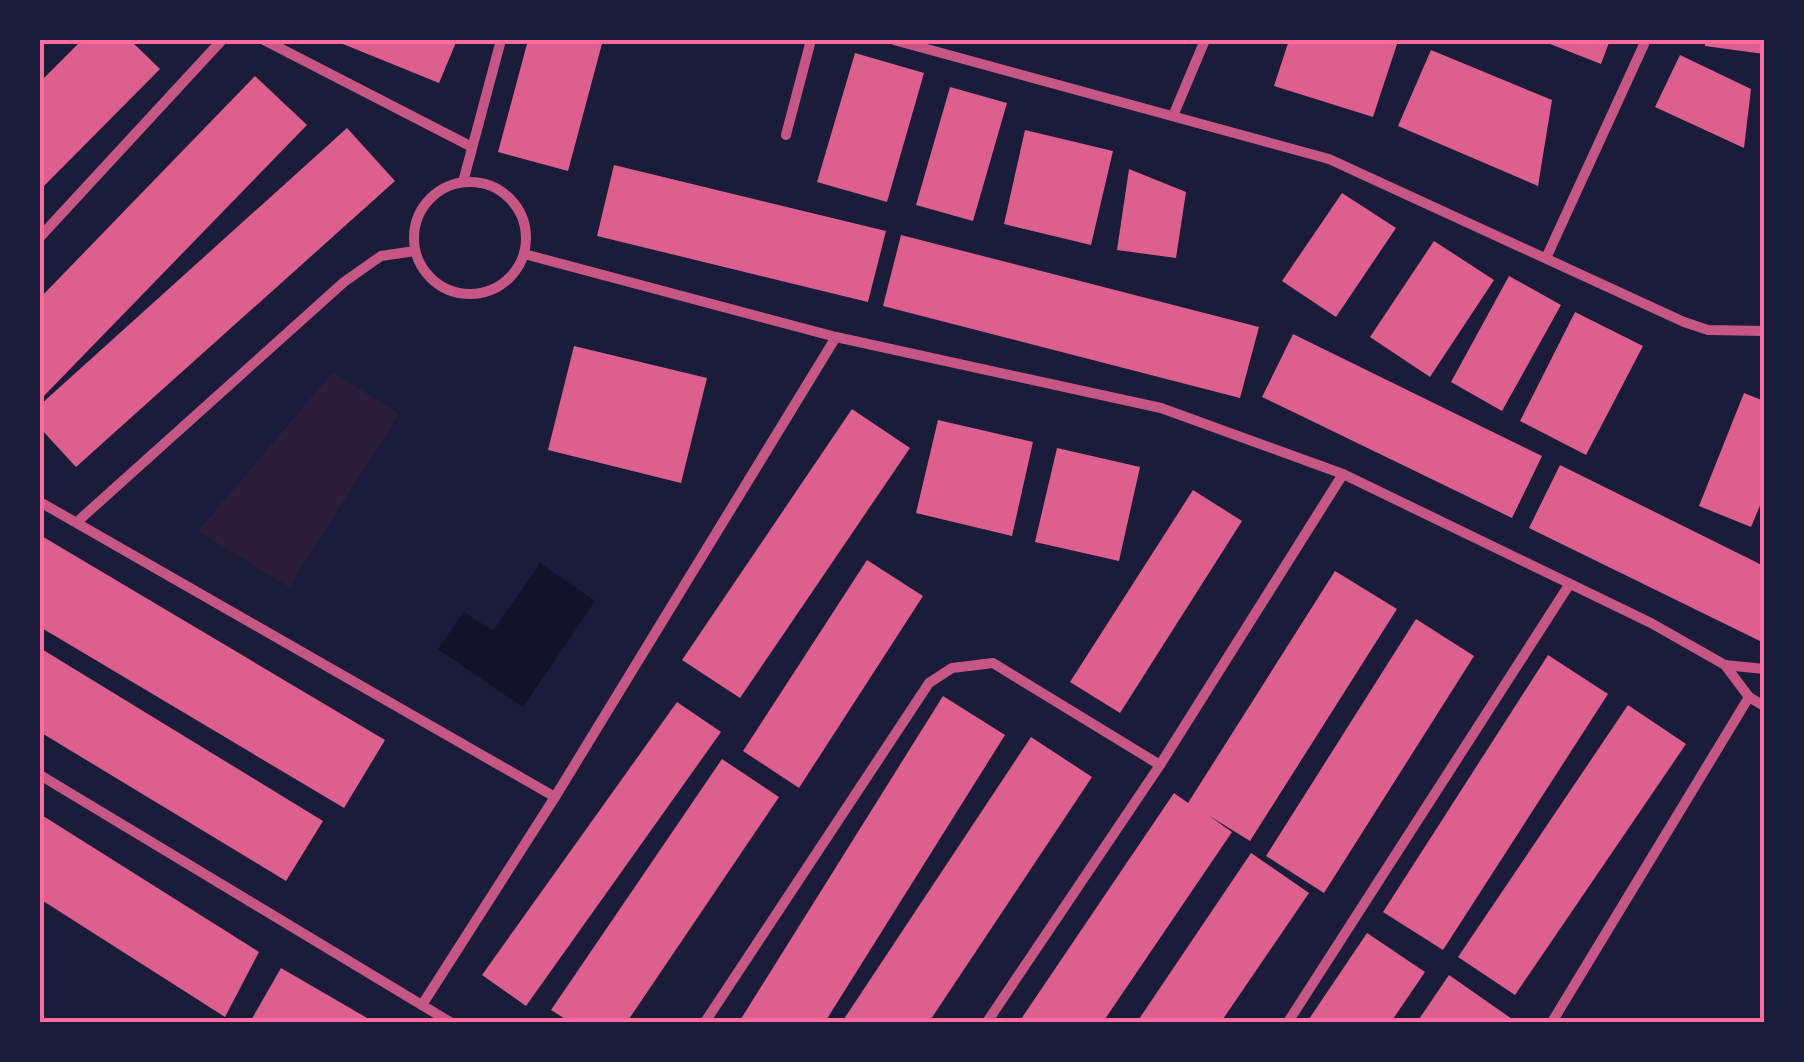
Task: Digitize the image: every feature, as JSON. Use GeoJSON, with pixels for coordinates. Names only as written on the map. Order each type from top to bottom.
{"type":"FeatureCollection","features":[{"type":"Feature","properties":{"kind":"street"},"geometry":{"type":"LineString","coordinates":[[40,236],[222,40]]}},
{"type":"Feature","properties":{"kind":"street"},"geometry":{"type":"LineString","coordinates":[[264,40],[472,147]]}},
{"type":"Feature","properties":{"kind":"street"},"geometry":{"type":"LineString","coordinates":[[463,182],[501,40]]}},
{"type":"Feature","properties":{"kind":"street"},"geometry":{"type":"LineString","coordinates":[[786,134],[811,40]]}},
{"type":"Feature","properties":{"kind":"street"},"geometry":{"type":"LineString","coordinates":[[894,40],[1329,159],[1708,330],[1764,330]]}},
{"type":"Feature","properties":{"kind":"street"},"geometry":{"type":"LineString","coordinates":[[1173,116],[1205,40]]}},
{"type":"Feature","properties":{"kind":"street"},"geometry":{"type":"LineString","coordinates":[[1546,258],[1646,40]]}},
{"type":"Feature","properties":{"kind":"street"},"geometry":{"type":"LineString","coordinates":[[463,182],[486,184],[513,203],[526,232],[524,254],[514,273],[497,288],[468,294],[438,285],[424,270],[415,251],[415,228],[424,206],[441,190],[463,182]]}},
{"type":"Feature","properties":{"kind":"street"},"geometry":{"type":"LineString","coordinates":[[77,522],[344,282],[381,256],[415,251]]}},
{"type":"Feature","properties":{"kind":"street"},"geometry":{"type":"LineString","coordinates":[[524,254],[836,337],[1161,408],[1343,474],[1651,623],[1724,665],[1749,697],[1764,706]]}},
{"type":"Feature","properties":{"kind":"street"},"geometry":{"type":"LineString","coordinates":[[422,1005],[555,797],[836,337]]}},
{"type":"Feature","properties":{"kind":"street"},"geometry":{"type":"LineString","coordinates":[[987,1022],[1160,765],[1343,474]]}},
{"type":"Feature","properties":{"kind":"street"},"geometry":{"type":"LineString","coordinates":[[40,502],[555,797]]}},
{"type":"Feature","properties":{"kind":"street"},"geometry":{"type":"LineString","coordinates":[[1288,1022],[1569,586]]}},
{"type":"Feature","properties":{"kind":"street"},"geometry":{"type":"LineString","coordinates":[[705,1022],[929,683],[952,668],[993,663],[1160,765]]}},
{"type":"Feature","properties":{"kind":"street"},"geometry":{"type":"LineString","coordinates":[[1724,665],[1764,669]]}},
{"type":"Feature","properties":{"kind":"street"},"geometry":{"type":"LineString","coordinates":[[1552,1022],[1749,697]]}},
{"type":"Feature","properties":{"kind":"street"},"geometry":{"type":"LineString","coordinates":[[40,776],[450,1022]]}},
{"type":"Feature","properties":{"kind":"shaded area"},"geometry":{"type":"Polygon","coordinates":[[[333,372],[399,414],[289,587],[198,531],[333,372]]]}},
{"type":"Feature","properties":{"kind":"shaded area"},"geometry":{"type":"Polygon","coordinates":[[[540,563],[595,601],[523,707],[438,649],[464,612],[493,631],[540,563]]]}},
{"type":"Feature","properties":{"kind":"building"},"geometry":{"type":"Polygon","coordinates":[[[82,40],[130,40],[160,69],[40,190],[40,82],[82,40]]]}},
{"type":"Feature","properties":{"kind":"building"},"geometry":{"type":"Polygon","coordinates":[[[333,40],[457,40],[439,83],[333,40]]]}},
{"type":"Feature","properties":{"kind":"building"},"geometry":{"type":"Polygon","coordinates":[[[528,40],[603,40],[568,171],[498,152],[528,40]]]}},
{"type":"Feature","properties":{"kind":"building"},"geometry":{"type":"Polygon","coordinates":[[[1289,40],[1398,41],[1373,117],[1274,86],[1289,40]]]}},
{"type":"Feature","properties":{"kind":"building"},"geometry":{"type":"Polygon","coordinates":[[[1540,40],[1610,40],[1601,64],[1540,40]]]}},
{"type":"Feature","properties":{"kind":"building"},"geometry":{"type":"Polygon","coordinates":[[[1705,40],[1764,40],[1764,54],[1705,46],[1705,40]]]}},
{"type":"Feature","properties":{"kind":"building"},"geometry":{"type":"Polygon","coordinates":[[[1431,50],[1552,100],[1538,186],[1398,126],[1431,50]]]}},
{"type":"Feature","properties":{"kind":"building"},"geometry":{"type":"Polygon","coordinates":[[[855,53],[924,73],[887,202],[817,182],[855,53]]]}},
{"type":"Feature","properties":{"kind":"building"},"geometry":{"type":"Polygon","coordinates":[[[1680,55],[1751,89],[1744,148],[1655,107],[1680,55]]]}},
{"type":"Feature","properties":{"kind":"building"},"geometry":{"type":"Polygon","coordinates":[[[255,76],[307,125],[40,400],[40,298],[255,76]]]}},
{"type":"Feature","properties":{"kind":"building"},"geometry":{"type":"Polygon","coordinates":[[[950,87],[1007,103],[973,221],[916,205],[950,87]]]}},
{"type":"Feature","properties":{"kind":"building"},"geometry":{"type":"Polygon","coordinates":[[[347,128],[395,181],[76,467],[40,428],[40,405],[347,128]]]}},
{"type":"Feature","properties":{"kind":"building"},"geometry":{"type":"Polygon","coordinates":[[[1025,130],[1113,151],[1091,245],[1004,224],[1025,130]]]}},
{"type":"Feature","properties":{"kind":"building"},"geometry":{"type":"Polygon","coordinates":[[[614,165],[886,231],[868,302],[597,236],[614,165]]]}},
{"type":"Feature","properties":{"kind":"building"},"geometry":{"type":"Polygon","coordinates":[[[1129,169],[1186,192],[1176,258],[1117,250],[1129,169]]]}},
{"type":"Feature","properties":{"kind":"building"},"geometry":{"type":"Polygon","coordinates":[[[1342,193],[1396,228],[1336,317],[1282,281],[1342,193]]]}},
{"type":"Feature","properties":{"kind":"building"},"geometry":{"type":"Polygon","coordinates":[[[901,235],[1259,327],[1240,398],[883,306],[901,235]]]}},
{"type":"Feature","properties":{"kind":"building"},"geometry":{"type":"Polygon","coordinates":[[[1434,241],[1494,280],[1430,377],[1370,337],[1434,241]]]}},
{"type":"Feature","properties":{"kind":"building"},"geometry":{"type":"Polygon","coordinates":[[[1509,276],[1561,305],[1502,411],[1451,382],[1509,276]]]}},
{"type":"Feature","properties":{"kind":"building"},"geometry":{"type":"Polygon","coordinates":[[[1575,312],[1643,346],[1586,455],[1520,421],[1575,312]]]}},
{"type":"Feature","properties":{"kind":"building"},"geometry":{"type":"Polygon","coordinates":[[[1293,334],[1542,456],[1512,518],[1262,397],[1293,334]]]}},
{"type":"Feature","properties":{"kind":"building"},"geometry":{"type":"Polygon","coordinates":[[[574,346],[707,378],[681,483],[548,450],[574,346]]]}},
{"type":"Feature","properties":{"kind":"building"},"geometry":{"type":"Polygon","coordinates":[[[1744,393],[1764,401],[1764,496],[1751,527],[1699,506],[1744,393]]]}},
{"type":"Feature","properties":{"kind":"building"},"geometry":{"type":"Polygon","coordinates":[[[852,409],[910,448],[740,698],[682,660],[852,409]]]}},
{"type":"Feature","properties":{"kind":"building"},"geometry":{"type":"Polygon","coordinates":[[[938,420],[1033,442],[1012,536],[916,513],[938,420]]]}},
{"type":"Feature","properties":{"kind":"building"},"geometry":{"type":"Polygon","coordinates":[[[1057,448],[1140,467],[1119,561],[1035,542],[1057,448]]]}},
{"type":"Feature","properties":{"kind":"building"},"geometry":{"type":"Polygon","coordinates":[[[1560,465],[1764,566],[1764,643],[1529,528],[1560,465]]]}},
{"type":"Feature","properties":{"kind":"building"},"geometry":{"type":"Polygon","coordinates":[[[1193,490],[1242,521],[1120,713],[1070,682],[1193,490]]]}},
{"type":"Feature","properties":{"kind":"building"},"geometry":{"type":"Polygon","coordinates":[[[40,535],[385,740],[344,808],[40,627],[40,535]]]}},
{"type":"Feature","properties":{"kind":"building"},"geometry":{"type":"Polygon","coordinates":[[[867,560],[923,596],[799,788],[743,751],[867,560]]]}},
{"type":"Feature","properties":{"kind":"building"},"geometry":{"type":"Polygon","coordinates":[[[1335,571],[1397,609],[1250,841],[1208,815],[1232,832],[1103,1022],[1019,1022],[1174,793],[1188,803],[1335,571]]]}},
{"type":"Feature","properties":{"kind":"building"},"geometry":{"type":"Polygon","coordinates":[[[1416,619],[1474,656],[1324,893],[1266,856],[1416,619]]]}},
{"type":"Feature","properties":{"kind":"building"},"geometry":{"type":"Polygon","coordinates":[[[40,648],[323,821],[286,881],[40,732],[40,648]]]}},
{"type":"Feature","properties":{"kind":"building"},"geometry":{"type":"Polygon","coordinates":[[[1548,655],[1608,694],[1443,950],[1383,912],[1548,655]]]}},
{"type":"Feature","properties":{"kind":"building"},"geometry":{"type":"Polygon","coordinates":[[[943,696],[1005,735],[825,1022],[739,1022],[943,696]]]}},
{"type":"Feature","properties":{"kind":"building"},"geometry":{"type":"Polygon","coordinates":[[[677,702],[721,732],[526,1006],[482,975],[677,702]]]}},
{"type":"Feature","properties":{"kind":"building"},"geometry":{"type":"Polygon","coordinates":[[[1628,705],[1686,744],[1515,995],[1458,957],[1628,705]]]}},
{"type":"Feature","properties":{"kind":"building"},"geometry":{"type":"Polygon","coordinates":[[[1031,737],[1092,777],[929,1022],[842,1022],[1031,737]]]}},
{"type":"Feature","properties":{"kind":"building"},"geometry":{"type":"Polygon","coordinates":[[[722,759],[779,797],[627,1022],[570,1022],[551,1010],[722,759]]]}},
{"type":"Feature","properties":{"kind":"building"},"geometry":{"type":"Polygon","coordinates":[[[40,814],[259,952],[225,1017],[40,899],[40,814]]]}},
{"type":"Feature","properties":{"kind":"building"},"geometry":{"type":"Polygon","coordinates":[[[1251,853],[1309,893],[1221,1022],[1137,1022],[1251,853]]]}},
{"type":"Feature","properties":{"kind":"building"},"geometry":{"type":"Polygon","coordinates":[[[1367,933],[1425,972],[1391,1022],[1307,1022],[1367,933]]]}},
{"type":"Feature","properties":{"kind":"building"},"geometry":{"type":"Polygon","coordinates":[[[281,968],[374,1022],[250,1022],[281,968]]]}},
{"type":"Feature","properties":{"kind":"building"},"geometry":{"type":"Polygon","coordinates":[[[1449,975],[1512,1019],[1510,1022],[1417,1022],[1449,975]]]}}]}
